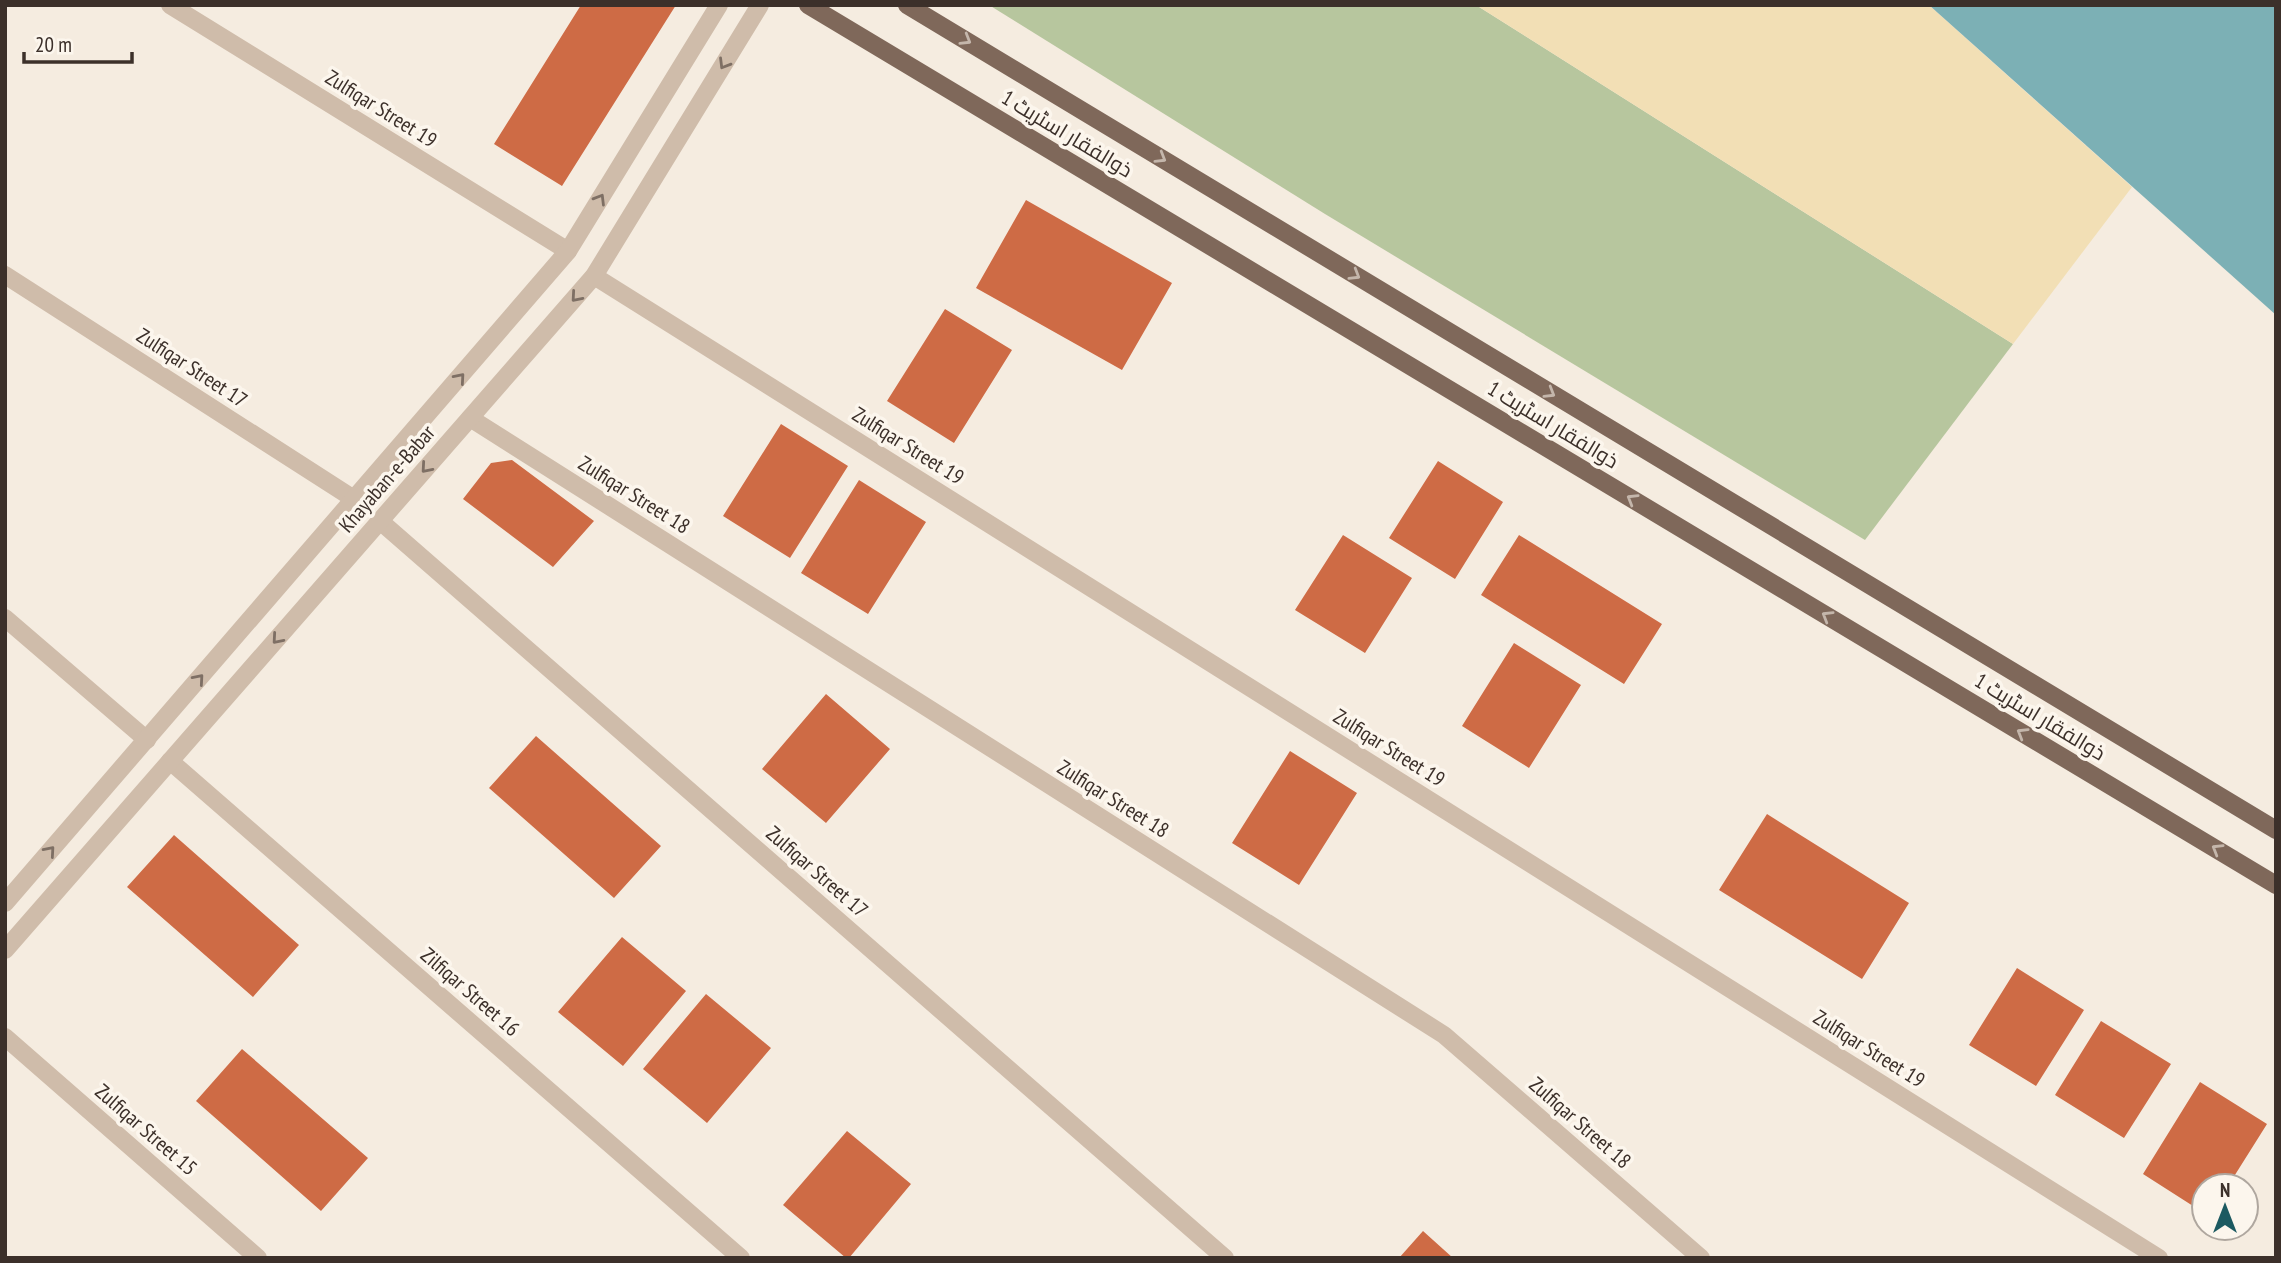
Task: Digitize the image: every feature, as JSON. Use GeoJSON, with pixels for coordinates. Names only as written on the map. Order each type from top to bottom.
{"type":"FeatureCollection","features":[{"type":"Feature","properties":{"kind":"main road","name":"ذوالفقار اسٹریٹ 1"},"geometry":{"type":"LineString","coordinates":[[808,5],[2276,884]]}},
{"type":"Feature","properties":{"kind":"main road","name":"ذوالفقار اسٹریٹ 1"},"geometry":{"type":"LineString","coordinates":[[907,5],[2276,830]]}},
{"type":"Feature","properties":{"kind":"street","name":"Zulfiqar Street 19"},"geometry":{"type":"LineString","coordinates":[[170,5],[568,251]]}},
{"type":"Feature","properties":{"kind":"street","name":"Khayaban-e-Babar"},"geometry":{"type":"LineString","coordinates":[[5,903],[568,251],[719,5]]}},
{"type":"Feature","properties":{"kind":"street","name":"Khayaban-e-Babar"},"geometry":{"type":"LineString","coordinates":[[5,950],[594,276],[760,5]]}},
{"type":"Feature","properties":{"kind":"street","name":"Zulfiqar Street 17"},"geometry":{"type":"LineString","coordinates":[[5,275],[354,499]]}},
{"type":"Feature","properties":{"kind":"street","name":"Zulfiqar Street 19"},"geometry":{"type":"LineString","coordinates":[[594,276],[2159,1258]]}},
{"type":"Feature","properties":{"kind":"street","name":"Zulfiqar Street 18"},"geometry":{"type":"LineString","coordinates":[[470,418],[1444,1035],[1701,1258]]}},
{"type":"Feature","properties":{"kind":"street","name":"Zulfiqar Street 17"},"geometry":{"type":"LineString","coordinates":[[380,521],[1225,1258]]}},
{"type":"Feature","properties":{"kind":"street"},"geometry":{"type":"LineString","coordinates":[[5,618],[147,740]]}},
{"type":"Feature","properties":{"kind":"street","name":"Zilfiqar Street 16"},"geometry":{"type":"LineString","coordinates":[[170,761],[741,1258]]}},
{"type":"Feature","properties":{"kind":"street","name":"Zulfiqar Street 15"},"geometry":{"type":"LineString","coordinates":[[5,1037],[258,1258]]}},
{"type":"Feature","properties":{"kind":"green space"},"geometry":{"type":"Polygon","coordinates":[[[989,5],[1476,5],[2013,344],[1865,540],[1325,214],[989,5]]]}},
{"type":"Feature","properties":{"kind":"sand"},"geometry":{"type":"Polygon","coordinates":[[[1476,5],[1929,5],[2132,187],[2013,344],[1476,5]]]}},
{"type":"Feature","properties":{"kind":"water"},"geometry":{"type":"Polygon","coordinates":[[[1929,5],[2276,5],[2276,315],[1929,5]]]}},
{"type":"Feature","properties":{"kind":"building"},"geometry":{"type":"Polygon","coordinates":[[[581,5],[676,5],[562,186],[494,144],[581,5]]]}},
{"type":"Feature","properties":{"kind":"building"},"geometry":{"type":"Polygon","coordinates":[[[1026,200],[1172,283],[1122,370],[976,288],[1026,200]]]}},
{"type":"Feature","properties":{"kind":"building"},"geometry":{"type":"Polygon","coordinates":[[[945,309],[1012,350],[954,443],[887,401],[945,309]]]}},
{"type":"Feature","properties":{"kind":"building"},"geometry":{"type":"Polygon","coordinates":[[[781,424],[848,466],[790,558],[723,516],[781,424]]]}},
{"type":"Feature","properties":{"kind":"building"},"geometry":{"type":"Polygon","coordinates":[[[512,460],[594,521],[553,567],[463,499],[491,463],[512,460]]]}},
{"type":"Feature","properties":{"kind":"building"},"geometry":{"type":"Polygon","coordinates":[[[1438,461],[1503,502],[1455,579],[1389,538],[1438,461]]]}},
{"type":"Feature","properties":{"kind":"building"},"geometry":{"type":"Polygon","coordinates":[[[859,480],[926,522],[868,614],[801,573],[859,480]]]}},
{"type":"Feature","properties":{"kind":"building"},"geometry":{"type":"Polygon","coordinates":[[[1343,535],[1412,578],[1365,653],[1295,610],[1343,535]]]}},
{"type":"Feature","properties":{"kind":"building"},"geometry":{"type":"Polygon","coordinates":[[[1519,535],[1662,624],[1624,684],[1481,595],[1519,535]]]}},
{"type":"Feature","properties":{"kind":"building"},"geometry":{"type":"Polygon","coordinates":[[[1514,643],[1581,685],[1529,768],[1462,726],[1514,643]]]}},
{"type":"Feature","properties":{"kind":"building"},"geometry":{"type":"Polygon","coordinates":[[[826,694],[890,749],[826,823],[762,769],[826,694]]]}},
{"type":"Feature","properties":{"kind":"building"},"geometry":{"type":"Polygon","coordinates":[[[536,736],[661,846],[614,898],[489,788],[536,736]]]}},
{"type":"Feature","properties":{"kind":"building"},"geometry":{"type":"Polygon","coordinates":[[[1290,751],[1357,793],[1299,885],[1232,843],[1290,751]]]}},
{"type":"Feature","properties":{"kind":"building"},"geometry":{"type":"Polygon","coordinates":[[[1767,814],[1909,903],[1862,979],[1719,890],[1767,814]]]}},
{"type":"Feature","properties":{"kind":"building"},"geometry":{"type":"Polygon","coordinates":[[[174,835],[299,945],[253,997],[127,887],[174,835]]]}},
{"type":"Feature","properties":{"kind":"building"},"geometry":{"type":"Polygon","coordinates":[[[622,937],[686,991],[623,1066],[558,1012],[622,937]]]}},
{"type":"Feature","properties":{"kind":"building"},"geometry":{"type":"Polygon","coordinates":[[[2017,968],[2084,1010],[2036,1086],[1969,1045],[2017,968]]]}},
{"type":"Feature","properties":{"kind":"building"},"geometry":{"type":"Polygon","coordinates":[[[706,994],[771,1048],[707,1123],[643,1069],[706,994]]]}},
{"type":"Feature","properties":{"kind":"building"},"geometry":{"type":"Polygon","coordinates":[[[2101,1021],[2171,1064],[2124,1138],[2055,1095],[2101,1021]]]}},
{"type":"Feature","properties":{"kind":"building"},"geometry":{"type":"Polygon","coordinates":[[[242,1049],[368,1158],[321,1211],[196,1101],[242,1049]]]}},
{"type":"Feature","properties":{"kind":"building"},"geometry":{"type":"Polygon","coordinates":[[[2200,1082],[2267,1124],[2237,1172],[2190,1172],[2190,1204],[2143,1174],[2200,1082]]]}},
{"type":"Feature","properties":{"kind":"building"},"geometry":{"type":"Polygon","coordinates":[[[847,1131],[911,1184],[849,1258],[783,1205],[847,1131]]]}},
{"type":"Feature","properties":{"kind":"building"},"geometry":{"type":"Polygon","coordinates":[[[1423,1231],[1453,1258],[1399,1258],[1423,1231]]]}}]}
